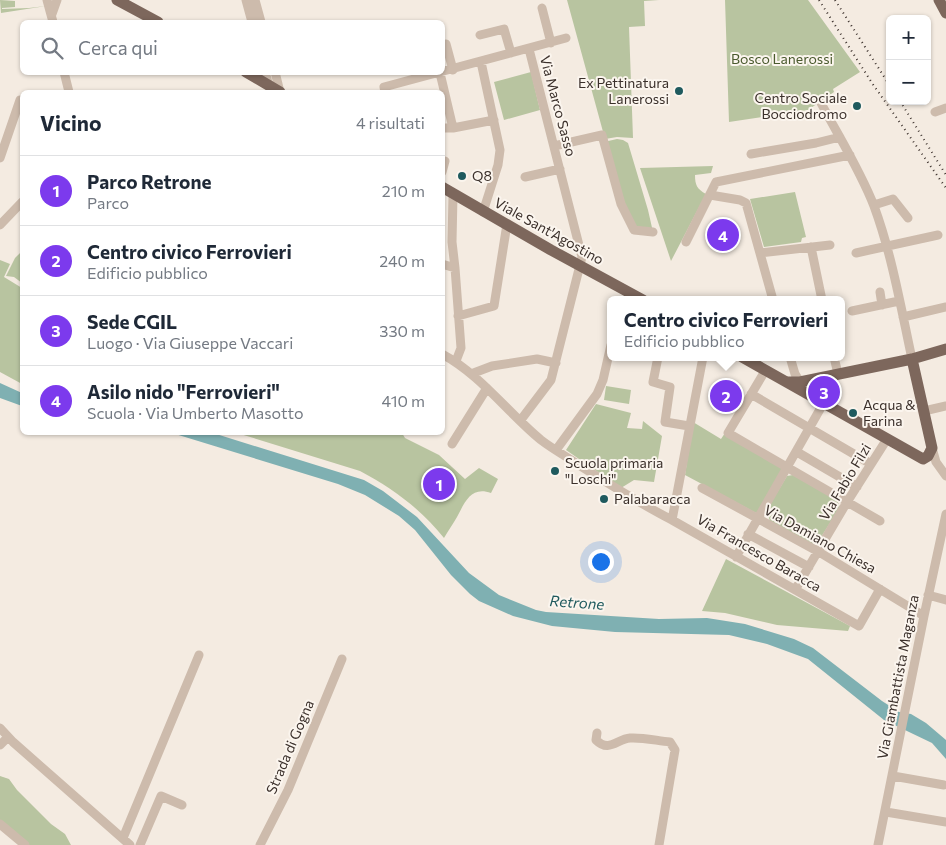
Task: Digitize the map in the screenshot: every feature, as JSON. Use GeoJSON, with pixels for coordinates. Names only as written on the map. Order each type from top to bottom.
{"type":"FeatureCollection","features":[{"type":"Feature","properties":{"kind":"main road"},"geometry":{"type":"LineString","coordinates":[[117,0],[154,20]]}},
{"type":"Feature","properties":{"kind":"main road"},"geometry":{"type":"LineString","coordinates":[[251,75],[276,90]]}},
{"type":"Feature","properties":{"kind":"main road","name":"Viale Sant'Agostino"},"geometry":{"type":"LineString","coordinates":[[445,189],[581,266],[624,295]]}},
{"type":"Feature","properties":{"kind":"main road"},"geometry":{"type":"LineString","coordinates":[[800,385],[838,374],[912,359],[946,349]]}},
{"type":"Feature","properties":{"kind":"main road"},"geometry":{"type":"LineString","coordinates":[[749,361],[787,382],[800,385],[823,404],[923,459],[928,456],[932,448],[912,359]]}},
{"type":"Feature","properties":{"kind":"street"},"geometry":{"type":"LineString","coordinates":[[47,0],[52,20]]}},
{"type":"Feature","properties":{"kind":"street"},"geometry":{"type":"LineString","coordinates":[[52,20],[53,8],[57,0]]}},
{"type":"Feature","properties":{"kind":"street"},"geometry":{"type":"LineString","coordinates":[[246,0],[251,20]]}},
{"type":"Feature","properties":{"kind":"street"},"geometry":{"type":"LineString","coordinates":[[255,0],[260,20]]}},
{"type":"Feature","properties":{"kind":"street"},"geometry":{"type":"LineString","coordinates":[[542,8],[551,43]]}},
{"type":"Feature","properties":{"kind":"street"},"geometry":{"type":"LineString","coordinates":[[480,35],[504,29],[511,54]]}},
{"type":"Feature","properties":{"kind":"street"},"geometry":{"type":"LineString","coordinates":[[445,72],[566,38]]}},
{"type":"Feature","properties":{"kind":"street"},"geometry":{"type":"LineString","coordinates":[[446,44],[453,70]]}},
{"type":"Feature","properties":{"kind":"street","name":"Via Marco Sasso"},"geometry":{"type":"LineString","coordinates":[[529,49],[582,257],[581,266]]}},
{"type":"Feature","properties":{"kind":"street"},"geometry":{"type":"LineString","coordinates":[[481,62],[500,150],[498,165],[483,212]]}},
{"type":"Feature","properties":{"kind":"street"},"geometry":{"type":"LineString","coordinates":[[64,75],[66,90]]}},
{"type":"Feature","properties":{"kind":"street"},"geometry":{"type":"LineString","coordinates":[[266,75],[269,86]]}},
{"type":"Feature","properties":{"kind":"street"},"geometry":{"type":"LineString","coordinates":[[275,75],[279,90]]}},
{"type":"Feature","properties":{"kind":"street"},"geometry":{"type":"LineString","coordinates":[[385,90],[434,75]]}},
{"type":"Feature","properties":{"kind":"street"},"geometry":{"type":"LineString","coordinates":[[441,75],[444,90]]}},
{"type":"Feature","properties":{"kind":"street"},"geometry":{"type":"LineString","coordinates":[[445,93],[454,128]]}},
{"type":"Feature","properties":{"kind":"street"},"geometry":{"type":"LineString","coordinates":[[0,158],[20,100]]}},
{"type":"Feature","properties":{"kind":"street"},"geometry":{"type":"LineString","coordinates":[[821,103],[850,154],[874,205],[886,246],[912,359]]}},
{"type":"Feature","properties":{"kind":"street"},"geometry":{"type":"LineString","coordinates":[[935,112],[946,108]]}},
{"type":"Feature","properties":{"kind":"street"},"geometry":{"type":"LineString","coordinates":[[445,128],[494,120]]}},
{"type":"Feature","properties":{"kind":"street"},"geometry":{"type":"LineString","coordinates":[[554,146],[602,135],[621,204],[634,230],[653,232]]}},
{"type":"Feature","properties":{"kind":"street"},"geometry":{"type":"LineString","coordinates":[[751,154],[840,137]]}},
{"type":"Feature","properties":{"kind":"street"},"geometry":{"type":"LineString","coordinates":[[686,242],[716,182],[850,154]]}},
{"type":"Feature","properties":{"kind":"street","name":"Via Marco Sasso"},"geometry":{"type":"LineString","coordinates":[[525,177],[560,169]]}},
{"type":"Feature","properties":{"kind":"street"},"geometry":{"type":"LineString","coordinates":[[453,194],[452,242],[461,348],[456,361]]}},
{"type":"Feature","properties":{"kind":"street"},"geometry":{"type":"LineString","coordinates":[[710,195],[740,200],[746,203],[772,296]]}},
{"type":"Feature","properties":{"kind":"street"},"geometry":{"type":"LineString","coordinates":[[874,205],[893,199],[908,218]]}},
{"type":"Feature","properties":{"kind":"street"},"geometry":{"type":"LineString","coordinates":[[0,225],[20,204]]}},
{"type":"Feature","properties":{"kind":"street"},"geometry":{"type":"LineString","coordinates":[[458,316],[494,306],[507,224]]}},
{"type":"Feature","properties":{"kind":"street"},"geometry":{"type":"LineString","coordinates":[[856,253],[938,235]]}},
{"type":"Feature","properties":{"kind":"street"},"geometry":{"type":"LineString","coordinates":[[760,253],[830,245]]}},
{"type":"Feature","properties":{"kind":"street"},"geometry":{"type":"LineString","coordinates":[[812,247],[821,296]]}},
{"type":"Feature","properties":{"kind":"street"},"geometry":{"type":"LineString","coordinates":[[445,265],[455,268]]}},
{"type":"Feature","properties":{"kind":"street"},"geometry":{"type":"LineString","coordinates":[[520,421],[551,380],[581,266]]}},
{"type":"Feature","properties":{"kind":"street"},"geometry":{"type":"LineString","coordinates":[[880,292],[882,305]]}},
{"type":"Feature","properties":{"kind":"street"},"geometry":{"type":"LineString","coordinates":[[852,311],[899,301]]}},
{"type":"Feature","properties":{"kind":"street"},"geometry":{"type":"LineString","coordinates":[[903,317],[946,307]]}},
{"type":"Feature","properties":{"kind":"street","name":"Via Francesco Baracca"},"geometry":{"type":"LineString","coordinates":[[445,356],[456,361],[541,440],[556,450],[640,503],[859,626],[880,589]]}},
{"type":"Feature","properties":{"kind":"street"},"geometry":{"type":"LineString","coordinates":[[471,374],[492,366],[537,359],[556,363]]}},
{"type":"Feature","properties":{"kind":"street"},"geometry":{"type":"LineString","coordinates":[[556,450],[597,394],[603,380],[607,361]]}},
{"type":"Feature","properties":{"kind":"street"},"geometry":{"type":"LineString","coordinates":[[657,361],[653,382],[670,387],[665,422],[690,426]]}},
{"type":"Feature","properties":{"kind":"street"},"geometry":{"type":"LineString","coordinates":[[672,520],[702,361]]}},
{"type":"Feature","properties":{"kind":"street"},"geometry":{"type":"LineString","coordinates":[[791,361],[800,385]]}},
{"type":"Feature","properties":{"kind":"street"},"geometry":{"type":"LineString","coordinates":[[835,361],[838,374]]}},
{"type":"Feature","properties":{"kind":"street"},"geometry":{"type":"LineString","coordinates":[[765,371],[728,433],[880,521]]}},
{"type":"Feature","properties":{"kind":"street"},"geometry":{"type":"LineString","coordinates":[[452,444],[487,388]]}},
{"type":"Feature","properties":{"kind":"street"},"geometry":{"type":"LineString","coordinates":[[752,394],[870,464]]}},
{"type":"Feature","properties":{"kind":"street"},"geometry":{"type":"LineString","coordinates":[[736,557],[823,404]]}},
{"type":"Feature","properties":{"kind":"street"},"geometry":{"type":"LineString","coordinates":[[924,411],[946,406]]}},
{"type":"Feature","properties":{"kind":"street","name":"Via Fabio Filzi"},"geometry":{"type":"LineString","coordinates":[[795,590],[870,464],[887,439]]}},
{"type":"Feature","properties":{"kind":"street"},"geometry":{"type":"LineString","coordinates":[[932,448],[936,462],[943,472]]}},
{"type":"Feature","properties":{"kind":"street"},"geometry":{"type":"LineString","coordinates":[[797,452],[857,487]]}},
{"type":"Feature","properties":{"kind":"street"},"geometry":{"type":"LineString","coordinates":[[923,459],[943,472]]}},
{"type":"Feature","properties":{"kind":"street","name":"Via Damiano Chiesa"},"geometry":{"type":"LineString","coordinates":[[702,488],[819,552],[924,616]]}},
{"type":"Feature","properties":{"kind":"street","name":"Via Giambattista Maganza"},"geometry":{"type":"LineString","coordinates":[[878,845],[946,514]]}},
{"type":"Feature","properties":{"kind":"street"},"geometry":{"type":"LineString","coordinates":[[748,534],[810,567]]}},
{"type":"Feature","properties":{"kind":"street"},"geometry":{"type":"LineString","coordinates":[[928,595],[946,600]]}},
{"type":"Feature","properties":{"kind":"street"},"geometry":{"type":"LineString","coordinates":[[0,728],[126,842],[199,655]]}},
{"type":"Feature","properties":{"kind":"street","name":"Strada di Gogna"},"geometry":{"type":"LineString","coordinates":[[260,845],[288,790],[342,659]]}},
{"type":"Feature","properties":{"kind":"street"},"geometry":{"type":"LineString","coordinates":[[597,733],[596,740],[600,744],[613,746],[628,738],[670,742],[673,745],[669,792],[659,845]]}},
{"type":"Feature","properties":{"kind":"street"},"geometry":{"type":"LineString","coordinates":[[0,745],[8,736]]}},
{"type":"Feature","properties":{"kind":"street"},"geometry":{"type":"LineString","coordinates":[[893,776],[944,785]]}},
{"type":"Feature","properties":{"kind":"street"},"geometry":{"type":"LineString","coordinates":[[140,845],[161,796],[182,805]]}},
{"type":"Feature","properties":{"kind":"street"},"geometry":{"type":"LineString","coordinates":[[886,812],[946,822]]}},
{"type":"Feature","properties":{"kind":"street"},"geometry":{"type":"LineString","coordinates":[[0,824],[25,845]]}},
{"type":"Feature","properties":{"kind":"green space"},"geometry":{"type":"Polygon","coordinates":[[[0,0],[15,1],[15,7],[2,9],[46,6],[1,13],[0,0]]]}},
{"type":"Feature","properties":{"kind":"green space"},"geometry":{"type":"Polygon","coordinates":[[[567,0],[659,0],[644,1],[645,26],[629,27],[633,138],[617,137],[605,139],[567,0]]]}},
{"type":"Feature","properties":{"kind":"green space","name":"Bosco Lanerossi"},"geometry":{"type":"Polygon","coordinates":[[[725,0],[808,0],[860,72],[833,89],[834,92],[808,110],[729,122],[725,0]]]}},
{"type":"Feature","properties":{"kind":"green space"},"geometry":{"type":"Polygon","coordinates":[[[531,72],[540,110],[504,120],[494,82],[531,72]]]}},
{"type":"Feature","properties":{"kind":"green space"},"geometry":{"type":"Polygon","coordinates":[[[617,139],[628,143],[653,232],[634,230],[604,142],[617,139]]]}},
{"type":"Feature","properties":{"kind":"green space"},"geometry":{"type":"Polygon","coordinates":[[[713,166],[711,173],[695,175],[697,186],[706,194],[671,261],[640,168],[713,166]]]}},
{"type":"Feature","properties":{"kind":"green space"},"geometry":{"type":"Polygon","coordinates":[[[795,192],[806,237],[802,238],[801,242],[764,247],[750,199],[795,192]]]}},
{"type":"Feature","properties":{"kind":"green space"},"geometry":{"type":"Polygon","coordinates":[[[20,253],[20,282],[14,277],[6,276],[15,258],[20,253]]]}},
{"type":"Feature","properties":{"kind":"green space"},"geometry":{"type":"Polygon","coordinates":[[[0,260],[10,264],[4,277],[20,287],[20,383],[0,372],[0,260]]]}},
{"type":"Feature","properties":{"kind":"green space"},"geometry":{"type":"Polygon","coordinates":[[[606,386],[631,390],[629,404],[604,400],[606,386]]]}},
{"type":"Feature","properties":{"kind":"green space"},"geometry":{"type":"Polygon","coordinates":[[[596,404],[631,413],[627,428],[642,429],[643,421],[662,436],[654,482],[634,480],[621,488],[566,450],[596,404]]]}},
{"type":"Feature","properties":{"kind":"green space"},"geometry":{"type":"Polygon","coordinates":[[[693,422],[721,439],[725,433],[785,467],[758,514],[685,475],[693,422]]]}},
{"type":"Feature","properties":{"kind":"green space"},"geometry":{"type":"Polygon","coordinates":[[[243,435],[403,435],[405,438],[439,455],[465,479],[479,468],[498,479],[491,493],[478,492],[469,497],[444,538],[426,518],[405,500],[360,471],[243,435]]]}},
{"type":"Feature","properties":{"kind":"green space"},"geometry":{"type":"Polygon","coordinates":[[[793,475],[837,500],[840,507],[818,542],[812,544],[770,521],[766,511],[787,476],[793,475]]]}},
{"type":"Feature","properties":{"kind":"green space"},"geometry":{"type":"Polygon","coordinates":[[[726,559],[850,626],[848,631],[777,625],[725,613],[702,611],[726,559]]]}},
{"type":"Feature","properties":{"kind":"green space"},"geometry":{"type":"Polygon","coordinates":[[[0,776],[9,779],[17,790],[51,824],[65,834],[71,845],[23,845],[0,823],[0,776]]]}},
{"type":"Feature","properties":{"kind":"water"},"geometry":{"type":"Polygon","coordinates":[[[0,383],[20,392],[20,405],[0,398],[0,383]]]}},
{"type":"Feature","properties":{"kind":"water"},"geometry":{"type":"Polygon","coordinates":[[[179,435],[219,435],[364,480],[383,491],[417,517],[469,573],[499,595],[536,610],[659,619],[707,618],[745,624],[794,639],[813,648],[899,712],[911,714],[926,723],[946,740],[946,759],[932,743],[884,720],[808,659],[767,644],[729,635],[615,632],[552,626],[513,616],[479,601],[451,575],[415,530],[399,516],[365,495],[338,484],[179,435]]]}},
{"type":"Feature","properties":{"kind":"railway"},"geometry":{"type":"LineString","coordinates":[[819,0],[872,83],[946,188]]}},
{"type":"Feature","properties":{"kind":"railway"},"geometry":{"type":"LineString","coordinates":[[835,0],[886,80]]}},
{"type":"Feature","properties":{"kind":"railway"},"geometry":{"type":"LineString","coordinates":[[902,105],[946,175]]}},
{"type":"Feature","properties":{"kind":"place","name":"Ex Pettinatura Lanerossi"},"geometry":{"type":"Point","coordinates":[679,91]}},
{"type":"Feature","properties":{"kind":"place","name":"Centro Sociale Bocciodromo"},"geometry":{"type":"Point","coordinates":[857,106]}},
{"type":"Feature","properties":{"kind":"place","name":"Q8"},"geometry":{"type":"Point","coordinates":[462,176]}},
{"type":"Feature","properties":{"kind":"place","name":"Asilo nido \"Ferrovieri\""},"geometry":{"type":"Point","coordinates":[723,235]}},
{"type":"Feature","properties":{"kind":"place","name":"Sede CGIL"},"geometry":{"type":"Point","coordinates":[824,392]}},
{"type":"Feature","properties":{"kind":"place","name":"Centro civico Ferrovieri"},"geometry":{"type":"Point","coordinates":[726,396]}},
{"type":"Feature","properties":{"kind":"place","name":"Acqua & Farina"},"geometry":{"type":"Point","coordinates":[853,413]}},
{"type":"Feature","properties":{"kind":"place","name":"Scuola primaria \"Loschi\""},"geometry":{"type":"Point","coordinates":[555,471]}},
{"type":"Feature","properties":{"kind":"place","name":"Parco Retrone"},"geometry":{"type":"Point","coordinates":[439,484]}},
{"type":"Feature","properties":{"kind":"place","name":"Palabaracca"},"geometry":{"type":"Point","coordinates":[604,499]}},
{"type":"Feature","properties":{"kind":"water label","name":"Retrone"},"geometry":{"type":"Point","coordinates":[577,603]}}]}
